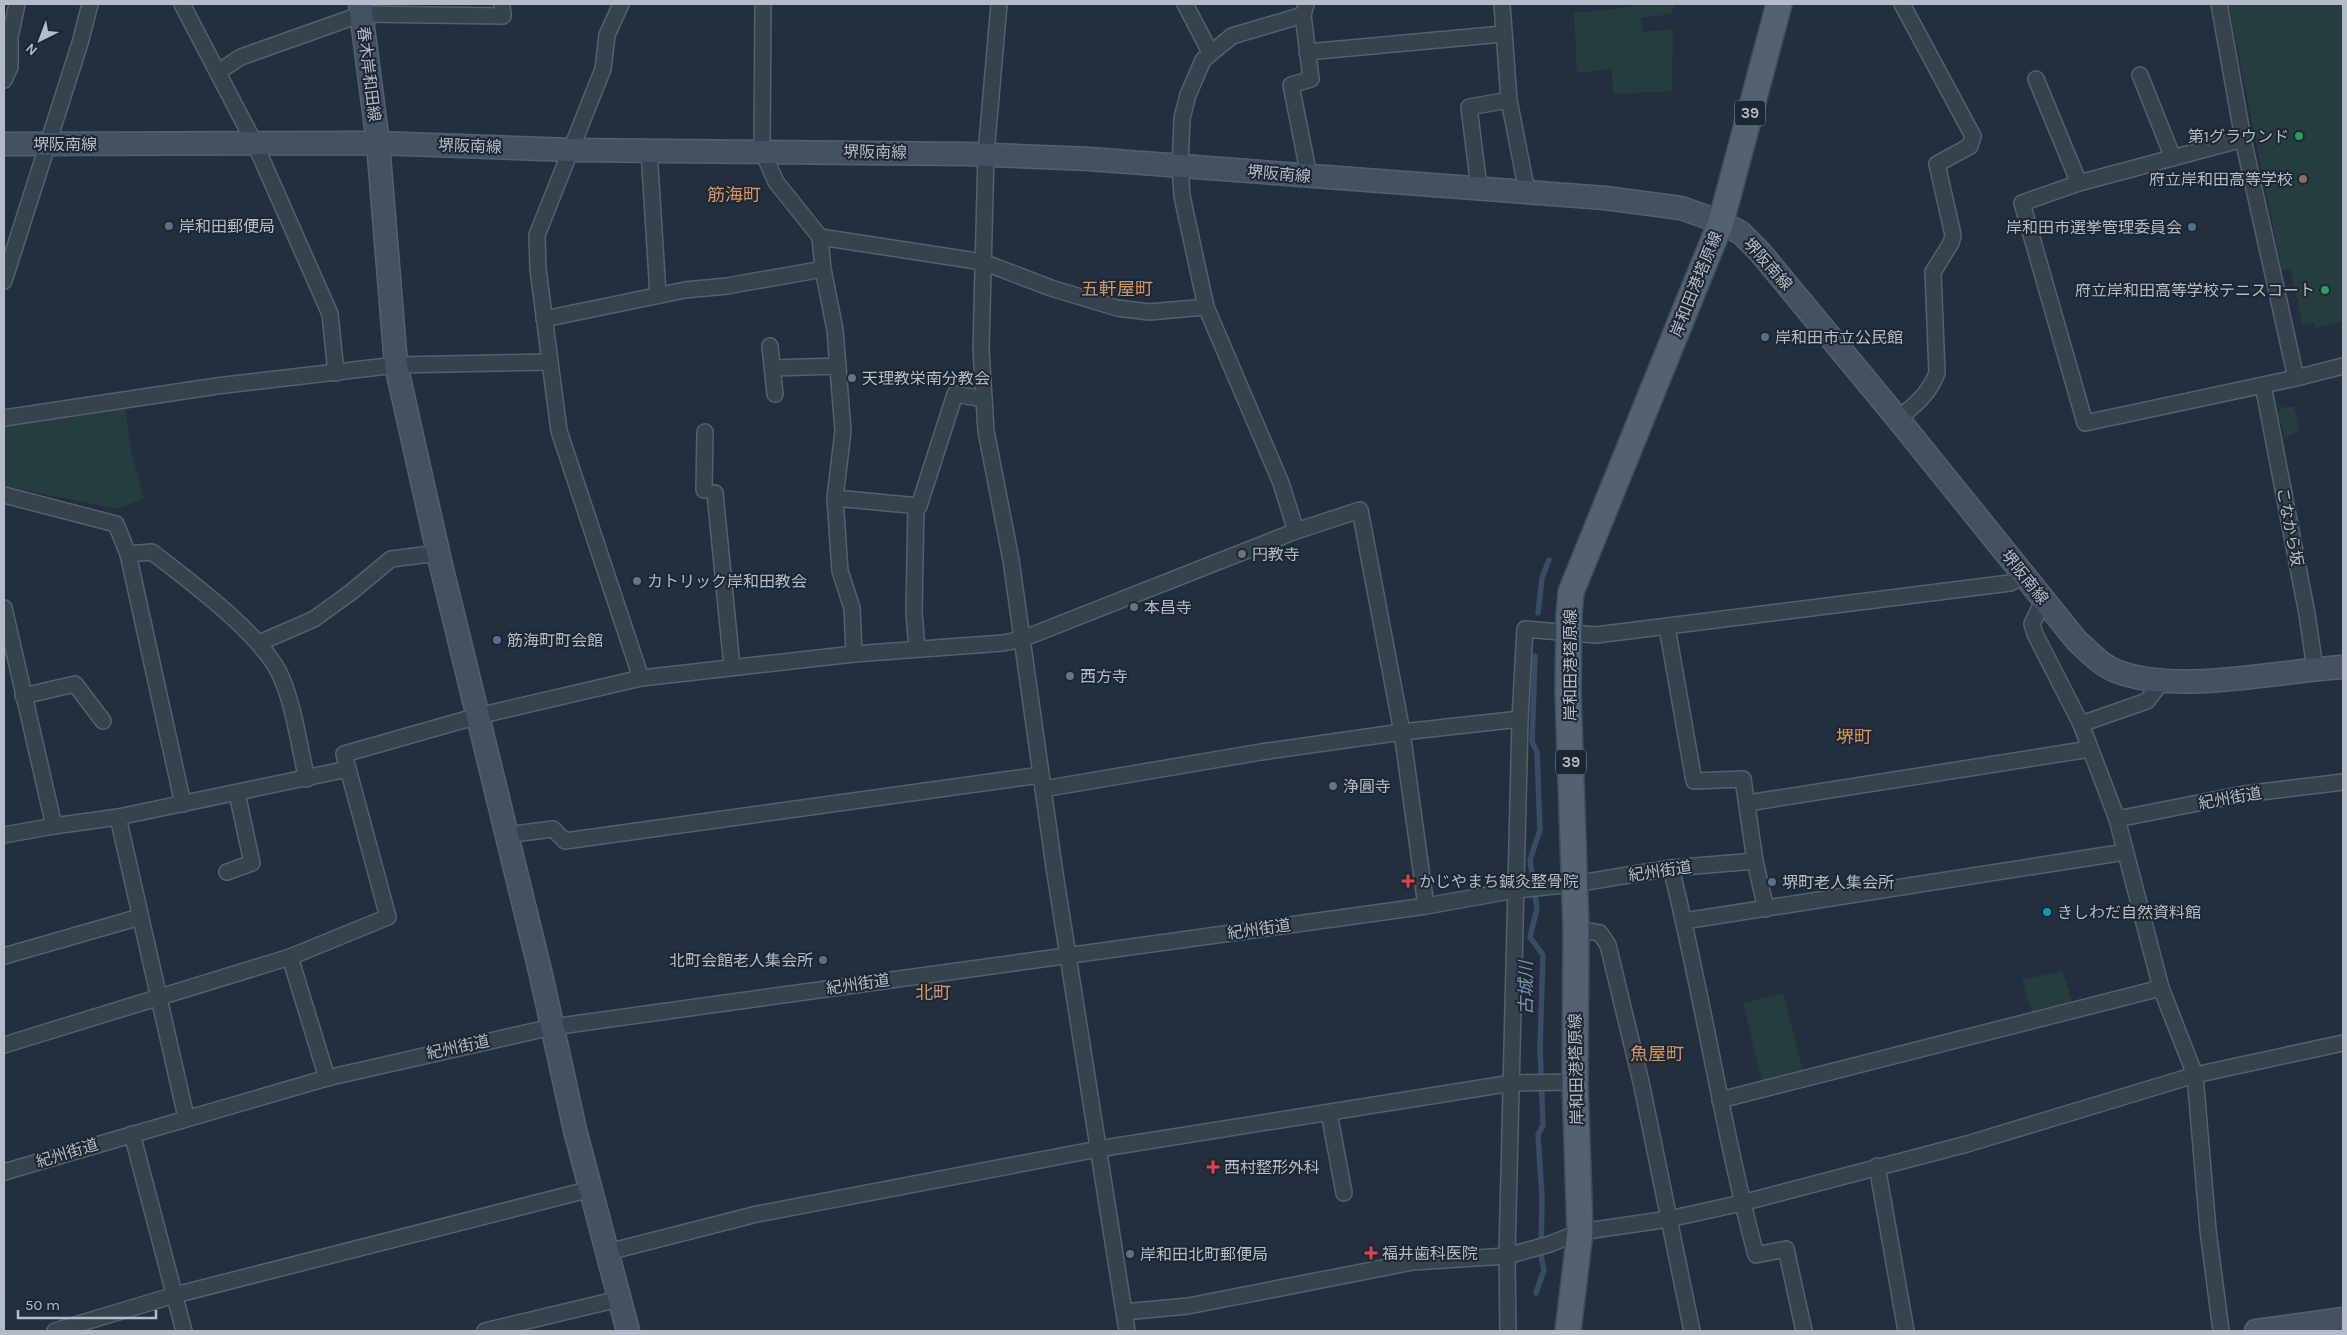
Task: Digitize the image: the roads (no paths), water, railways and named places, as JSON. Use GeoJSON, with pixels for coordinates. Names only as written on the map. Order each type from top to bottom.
{"type":"FeatureCollection","features":[{"type":"Feature","properties":{"kind":"main road","name":"岸和田港塔原線"},"geometry":{"type":"LineString","coordinates":[[1568,1331],[1580,1232],[1575,1082],[1576,929],[1568,634],[1572,592],[1721,222],[1779,4]]}},
{"type":"Feature","properties":{"kind":"main road","name":"春木岸和田線"},"geometry":{"type":"LineString","coordinates":[[361,9],[378,143],[396,365],[552,1027],[628,1331]]}},
{"type":"Feature","properties":{"kind":"main road","name":"堺阪南線"},"geometry":{"type":"LineString","coordinates":[[4,144],[378,143],[571,150],[762,150],[986,154],[1478,188],[1605,198],[1681,208],[1721,222],[1740,233],[1760,252],[1898,419],[2043,601],[2077,641],[2094,657],[2114,670],[2137,678],[2162,681],[2205,681],[2343,667]]}},
{"type":"Feature","properties":{"kind":"main road"},"geometry":{"type":"LineString","coordinates":[[2256,1331],[2343,1319]]}},
{"type":"Feature","properties":{"kind":"street"},"geometry":{"type":"LineString","coordinates":[[4,80],[10,66],[10,37],[17,4]]}},
{"type":"Feature","properties":{"kind":"street"},"geometry":{"type":"LineString","coordinates":[[4,281],[80,44],[90,4]]}},
{"type":"Feature","properties":{"kind":"street"},"geometry":{"type":"LineString","coordinates":[[182,4],[255,144],[330,314],[336,373]]}},
{"type":"Feature","properties":{"kind":"street"},"geometry":{"type":"LineString","coordinates":[[218,72],[240,57],[361,9],[503,16],[502,4]]}},
{"type":"Feature","properties":{"kind":"street"},"geometry":{"type":"LineString","coordinates":[[621,4],[607,35],[603,70],[537,235],[544,319],[559,431],[641,678]]}},
{"type":"Feature","properties":{"kind":"street"},"geometry":{"type":"LineString","coordinates":[[763,4],[762,150],[776,182],[820,237],[823,269],[835,330],[843,431],[835,498],[840,571],[852,608],[854,654]]}},
{"type":"Feature","properties":{"kind":"street"},"geometry":{"type":"LineString","coordinates":[[999,4],[986,154],[981,349],[986,431],[1010,560],[1068,955],[1127,1331]]}},
{"type":"Feature","properties":{"kind":"street"},"geometry":{"type":"LineString","coordinates":[[1185,4],[1210,52]]}},
{"type":"Feature","properties":{"kind":"street"},"geometry":{"type":"LineString","coordinates":[[1502,4],[1509,100],[1527,192]]}},
{"type":"Feature","properties":{"kind":"street"},"geometry":{"type":"LineString","coordinates":[[1898,419],[1920,400],[1932,386],[1937,373],[1934,272],[1951,243],[1953,235],[1936,164],[1970,146],[1973,136],[1902,4]]}},
{"type":"Feature","properties":{"kind":"street"},"geometry":{"type":"LineString","coordinates":[[2219,4],[2243,139],[2296,378]]}},
{"type":"Feature","properties":{"kind":"street"},"geometry":{"type":"LineString","coordinates":[[1296,531],[1280,483],[1206,307],[1182,196],[1180,166],[1182,118],[1188,95],[1203,60],[1210,52],[1232,36],[1304,9],[1311,79],[1291,85],[1309,176]]}},
{"type":"Feature","properties":{"kind":"street"},"geometry":{"type":"LineString","coordinates":[[1307,52],[1503,34]]}},
{"type":"Feature","properties":{"kind":"street"},"geometry":{"type":"LineString","coordinates":[[2140,75],[2173,158]]}},
{"type":"Feature","properties":{"kind":"street"},"geometry":{"type":"LineString","coordinates":[[2036,79],[2079,183]]}},
{"type":"Feature","properties":{"kind":"street"},"geometry":{"type":"LineString","coordinates":[[1478,188],[1469,107],[1509,100]]}},
{"type":"Feature","properties":{"kind":"street"},"geometry":{"type":"LineString","coordinates":[[2243,139],[2079,183],[2022,202],[2085,422],[2296,378],[2343,366]]}},
{"type":"Feature","properties":{"kind":"street"},"geometry":{"type":"LineString","coordinates":[[649,150],[658,295]]}},
{"type":"Feature","properties":{"kind":"street"},"geometry":{"type":"LineString","coordinates":[[820,237],[984,262],[1051,288],[1117,308],[1149,312],[1206,307]]}},
{"type":"Feature","properties":{"kind":"street"},"geometry":{"type":"LineString","coordinates":[[544,319],[658,295],[823,269]]}},
{"type":"Feature","properties":{"kind":"street"},"geometry":{"type":"LineString","coordinates":[[770,346],[775,394]]}},
{"type":"Feature","properties":{"kind":"street"},"geometry":{"type":"LineString","coordinates":[[4,418],[217,386],[396,365],[549,362]]}},
{"type":"Feature","properties":{"kind":"street"},"geometry":{"type":"LineString","coordinates":[[772,368],[838,366]]}},
{"type":"Feature","properties":{"kind":"street","name":"こなから坂"},"geometry":{"type":"LineString","coordinates":[[2263,385],[2307,614],[2315,669]]}},
{"type":"Feature","properties":{"kind":"street"},"geometry":{"type":"LineString","coordinates":[[835,498],[919,506],[955,394],[984,399]]}},
{"type":"Feature","properties":{"kind":"street"},"geometry":{"type":"LineString","coordinates":[[705,432],[710,492],[732,668]]}},
{"type":"Feature","properties":{"kind":"street"},"geometry":{"type":"LineString","coordinates":[[4,495],[116,524],[128,554],[182,804]]}},
{"type":"Feature","properties":{"kind":"street"},"geometry":{"type":"LineString","coordinates":[[916,505],[914,612],[917,649]]}},
{"type":"Feature","properties":{"kind":"street"},"geometry":{"type":"LineString","coordinates":[[4,1045],[290,957],[388,918],[344,754],[478,716],[641,678],[854,654],[1003,643],[1022,639],[1296,531],[1360,510],[1402,732],[1426,906]]}},
{"type":"Feature","properties":{"kind":"street"},"geometry":{"type":"LineString","coordinates":[[128,554],[152,552],[188,579],[259,643],[282,678],[307,780]]}},
{"type":"Feature","properties":{"kind":"street"},"geometry":{"type":"LineString","coordinates":[[259,643],[314,619],[350,593],[391,558],[439,553]]}},
{"type":"Feature","properties":{"kind":"street"},"geometry":{"type":"LineString","coordinates":[[1508,1331],[1507,1256],[1512,1084],[1522,889],[1520,719],[1525,629],[1596,635],[2010,583],[2023,576]]}},
{"type":"Feature","properties":{"kind":"street"},"geometry":{"type":"LineString","coordinates":[[2043,601],[2032,624],[2035,634],[2082,724],[2117,819],[2161,988],[2195,1075],[2208,1230],[2221,1331]]}},
{"type":"Feature","properties":{"kind":"street"},"geometry":{"type":"LineString","coordinates":[[4,608],[54,826]]}},
{"type":"Feature","properties":{"kind":"street"},"geometry":{"type":"LineString","coordinates":[[1667,627],[1694,781],[1742,779],[1748,803],[1755,861],[1766,909]]}},
{"type":"Feature","properties":{"kind":"street"},"geometry":{"type":"LineString","coordinates":[[2082,724],[2147,702],[2162,681]]}},
{"type":"Feature","properties":{"kind":"street"},"geometry":{"type":"LineString","coordinates":[[23,696],[75,684],[103,721]]}},
{"type":"Feature","properties":{"kind":"street"},"geometry":{"type":"LineString","coordinates":[[506,835],[553,829],[565,841],[1042,782],[1402,732],[1520,719]]}},
{"type":"Feature","properties":{"kind":"street"},"geometry":{"type":"LineString","coordinates":[[1748,803],[2090,749]]}},
{"type":"Feature","properties":{"kind":"street"},"geometry":{"type":"LineString","coordinates":[[4,835],[118,817],[307,780],[348,769]]}},
{"type":"Feature","properties":{"kind":"street","name":"紀州街道"},"geometry":{"type":"LineString","coordinates":[[2117,819],[2244,794],[2343,782]]}},
{"type":"Feature","properties":{"kind":"street"},"geometry":{"type":"LineString","coordinates":[[226,872],[252,863],[237,793]]}},
{"type":"Feature","properties":{"kind":"street"},"geometry":{"type":"LineString","coordinates":[[118,817],[186,1118]]}},
{"type":"Feature","properties":{"kind":"street"},"geometry":{"type":"LineString","coordinates":[[1684,921],[2125,852]]}},
{"type":"Feature","properties":{"kind":"street","name":"紀州街道"},"geometry":{"type":"LineString","coordinates":[[4,1172],[327,1078],[552,1027],[1426,906],[1522,889],[1574,884],[1671,868],[1755,861]]}},
{"type":"Feature","properties":{"kind":"street"},"geometry":{"type":"LineString","coordinates":[[1671,868],[1684,921],[1742,1204],[1756,1255],[1786,1249],[1804,1331]]}},
{"type":"Feature","properties":{"kind":"street"},"geometry":{"type":"LineString","coordinates":[[4,956],[140,917]]}},
{"type":"Feature","properties":{"kind":"street"},"geometry":{"type":"LineString","coordinates":[[1576,929],[1600,933],[1608,945],[1641,1082],[1692,1331]]}},
{"type":"Feature","properties":{"kind":"street"},"geometry":{"type":"LineString","coordinates":[[290,957],[327,1078]]}},
{"type":"Feature","properties":{"kind":"street"},"geometry":{"type":"LineString","coordinates":[[1720,1100],[2161,988]]}},
{"type":"Feature","properties":{"kind":"street"},"geometry":{"type":"LineString","coordinates":[[1124,1312],[1188,1306],[1413,1262],[1507,1256],[1532,1247],[1550,1244],[1580,1232],[1669,1219],[1742,1204],[1877,1166],[1968,1144],[2195,1075],[2343,1043]]}},
{"type":"Feature","properties":{"kind":"street"},"geometry":{"type":"LineString","coordinates":[[608,1252],[757,1214],[1098,1148],[1512,1084],[1575,1082]]}},
{"type":"Feature","properties":{"kind":"street"},"geometry":{"type":"LineString","coordinates":[[1329,1113],[1344,1193]]}},
{"type":"Feature","properties":{"kind":"street"},"geometry":{"type":"LineString","coordinates":[[132,1134],[184,1331]]}},
{"type":"Feature","properties":{"kind":"street"},"geometry":{"type":"LineString","coordinates":[[1877,1166],[1906,1331]]}},
{"type":"Feature","properties":{"kind":"street"},"geometry":{"type":"LineString","coordinates":[[55,1331],[88,1326],[174,1295],[591,1189]]}},
{"type":"Feature","properties":{"kind":"street"},"geometry":{"type":"LineString","coordinates":[[485,1331],[619,1299]]}},
{"type":"Feature","properties":{"kind":"waterway","name":"古城川"},"geometry":{"type":"LineString","coordinates":[[1538,613],[1542,578],[1549,560]]}},
{"type":"Feature","properties":{"kind":"waterway","name":"古城川"},"geometry":{"type":"LineString","coordinates":[[1535,656],[1532,742],[1537,752],[1540,830],[1530,860],[1537,908],[1530,937],[1543,955],[1540,1047],[1543,1125],[1538,1135],[1542,1197],[1541,1255],[1544,1270],[1536,1293]]}},
{"type":"Feature","properties":{"kind":"place","name":"第1グラウンド"},"geometry":{"type":"Point","coordinates":[2299,136]}},
{"type":"Feature","properties":{"kind":"place","name":"府立岸和田高等学校"},"geometry":{"type":"Point","coordinates":[2303,179]}},
{"type":"Feature","properties":{"kind":"place","name":"岸和田郵便局"},"geometry":{"type":"Point","coordinates":[169,226]}},
{"type":"Feature","properties":{"kind":"place","name":"岸和田市選挙管理委員会"},"geometry":{"type":"Point","coordinates":[2192,227]}},
{"type":"Feature","properties":{"kind":"place","name":"府立岸和田高等学校テニスコート"},"geometry":{"type":"Point","coordinates":[2325,290]}},
{"type":"Feature","properties":{"kind":"place","name":"岸和田市立公民館"},"geometry":{"type":"Point","coordinates":[1765,337]}},
{"type":"Feature","properties":{"kind":"place","name":"天理教栄南分教会"},"geometry":{"type":"Point","coordinates":[852,378]}},
{"type":"Feature","properties":{"kind":"place","name":"円教寺"},"geometry":{"type":"Point","coordinates":[1242,554]}},
{"type":"Feature","properties":{"kind":"place","name":"カトリック岸和田教会"},"geometry":{"type":"Point","coordinates":[637,581]}},
{"type":"Feature","properties":{"kind":"place","name":"本昌寺"},"geometry":{"type":"Point","coordinates":[1134,607]}},
{"type":"Feature","properties":{"kind":"place","name":"筋海町町会館"},"geometry":{"type":"Point","coordinates":[497,640]}},
{"type":"Feature","properties":{"kind":"place","name":"西方寺"},"geometry":{"type":"Point","coordinates":[1070,676]}},
{"type":"Feature","properties":{"kind":"place","name":"浄圓寺"},"geometry":{"type":"Point","coordinates":[1333,786]}},
{"type":"Feature","properties":{"kind":"place","name":"かじやまち鍼灸整骨院"},"geometry":{"type":"Point","coordinates":[1408,881]}},
{"type":"Feature","properties":{"kind":"place","name":"堺町老人集会所"},"geometry":{"type":"Point","coordinates":[1772,882]}},
{"type":"Feature","properties":{"kind":"place","name":"きしわだ自然資料館"},"geometry":{"type":"Point","coordinates":[2047,912]}},
{"type":"Feature","properties":{"kind":"place","name":"北町会館老人集会所"},"geometry":{"type":"Point","coordinates":[823,960]}},
{"type":"Feature","properties":{"kind":"place","name":"西村整形外科"},"geometry":{"type":"Point","coordinates":[1213,1167]}},
{"type":"Feature","properties":{"kind":"place","name":"福井歯科医院"},"geometry":{"type":"Point","coordinates":[1371,1253]}},
{"type":"Feature","properties":{"kind":"place","name":"岸和田北町郵便局"},"geometry":{"type":"Point","coordinates":[1130,1254]}},
{"type":"Feature","properties":{"kind":"district","name":"筋海町"},"geometry":{"type":"Point","coordinates":[734,195]}},
{"type":"Feature","properties":{"kind":"district","name":"五軒屋町"},"geometry":{"type":"Point","coordinates":[1117,289]}},
{"type":"Feature","properties":{"kind":"district","name":"堺町"},"geometry":{"type":"Point","coordinates":[1854,737]}},
{"type":"Feature","properties":{"kind":"district","name":"北町"},"geometry":{"type":"Point","coordinates":[933,993]}},
{"type":"Feature","properties":{"kind":"district","name":"魚屋町"},"geometry":{"type":"Point","coordinates":[1657,1054]}}]}
